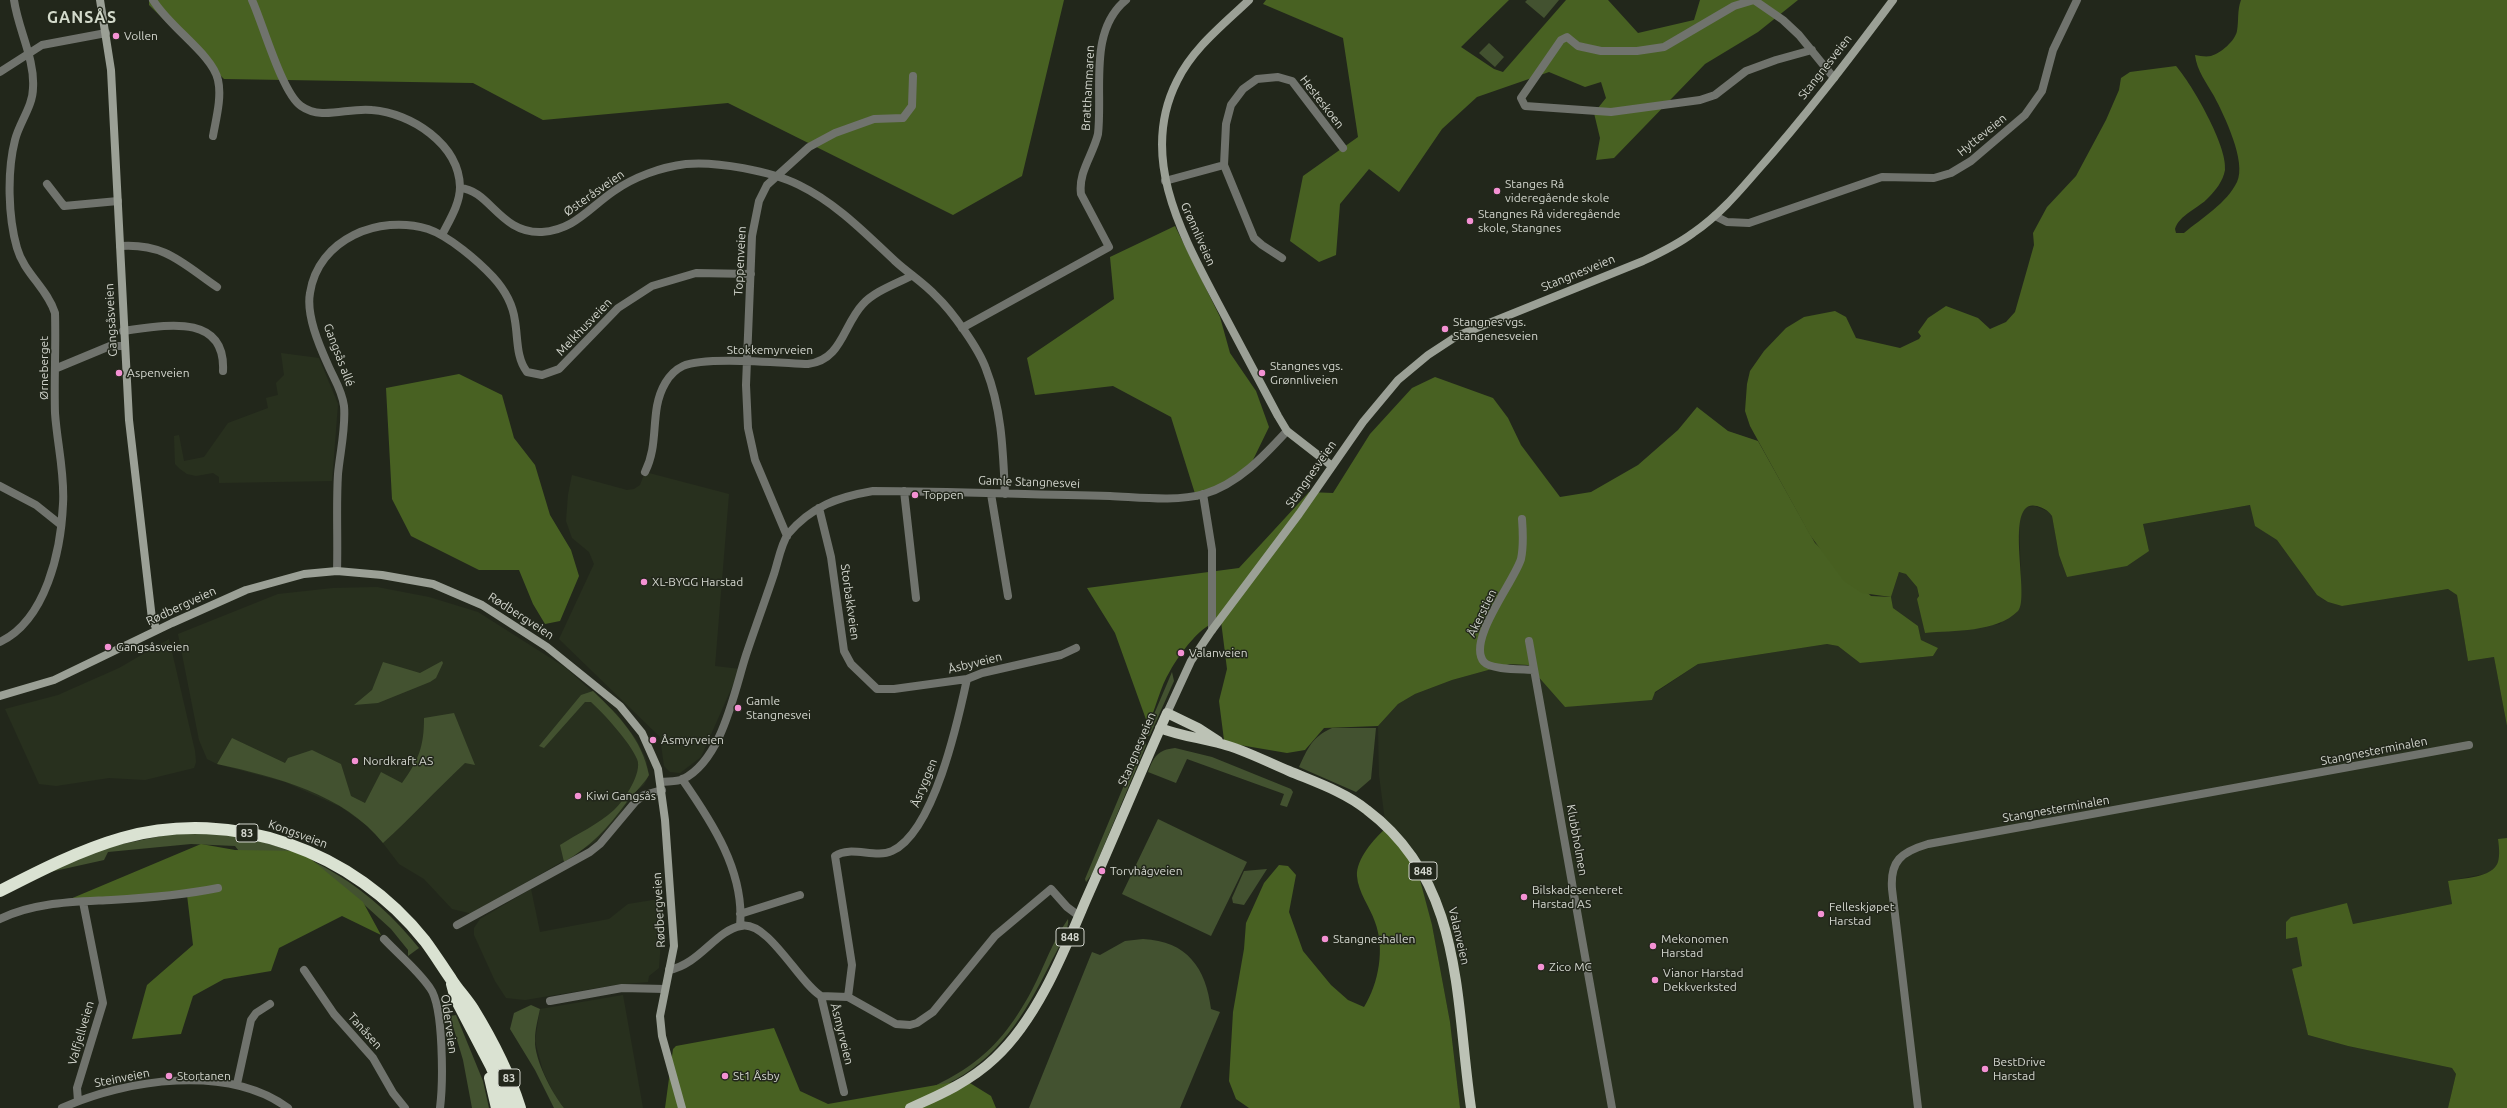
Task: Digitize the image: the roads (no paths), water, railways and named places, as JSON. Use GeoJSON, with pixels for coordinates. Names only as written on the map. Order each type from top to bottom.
{"type":"FeatureCollection","features":[{"type":"Feature","properties":{"kind":"highway","name":"Kongsveien"},"geometry":{"type":"LineString","coordinates":[[0,891],[81,853],[123,838],[167,829],[188,828],[253,834],[306,850],[356,877],[408,922],[428,946],[472,1008],[495,1049],[520,1108]]}},
{"type":"Feature","properties":{"kind":"highway","name":"Kongsveien"},"geometry":{"type":"LineString","coordinates":[[451,980],[456,999],[485,1055],[509,1108]]}},
{"type":"Feature","properties":{"kind":"highway","name":"83"},"geometry":{"type":"LineString","coordinates":[[485,1055],[497,1108]]}},
{"type":"Feature","properties":{"kind":"main road","name":"Stangnesveien"},"geometry":{"type":"LineString","coordinates":[[910,1108],[947,1092],[980,1071],[1009,1044],[1031,1012],[1079,916],[1167,714]]}},
{"type":"Feature","properties":{"kind":"main road","name":"Valanveien"},"geometry":{"type":"LineString","coordinates":[[1167,714],[1198,728],[1222,744]]}},
{"type":"Feature","properties":{"kind":"main road","name":"Valanveien"},"geometry":{"type":"LineString","coordinates":[[1160,728],[1222,744],[1337,792],[1366,809],[1400,839],[1415,858],[1437,899],[1450,944],[1470,1108]]}},
{"type":"Feature","properties":{"kind":"street"},"geometry":{"type":"LineString","coordinates":[[14,0],[17,22],[28,52]]}},
{"type":"Feature","properties":{"kind":"street","name":"Gangsåsveien"},"geometry":{"type":"LineString","coordinates":[[100,0],[106,33],[110,70],[118,201],[123,331],[137,494],[152,619],[157,630]]}},
{"type":"Feature","properties":{"kind":"street"},"geometry":{"type":"LineString","coordinates":[[153,0],[166,20],[201,53],[214,71],[219,89],[213,136]]}},
{"type":"Feature","properties":{"kind":"street"},"geometry":{"type":"LineString","coordinates":[[252,0],[284,84],[299,105],[319,113],[370,109],[386,112],[412,122],[429,133],[445,149],[457,170],[460,188],[455,210],[442,235]]}},
{"type":"Feature","properties":{"kind":"street","name":"Bratthammaren"},"geometry":{"type":"LineString","coordinates":[[962,328],[1109,247],[1081,194],[1079,184],[1098,134],[1101,55],[1105,28],[1114,11],[1126,0]]}},
{"type":"Feature","properties":{"kind":"street","name":"Grønnliveien"},"geometry":{"type":"LineString","coordinates":[[1249,0],[1192,56],[1176,82],[1165,113],[1162,131],[1165,181],[1172,207],[1186,242],[1288,431],[1332,466]]}},
{"type":"Feature","properties":{"kind":"street"},"geometry":{"type":"LineString","coordinates":[[1812,50],[1776,60],[1746,71],[1715,95],[1700,100],[1612,112],[1525,106],[1521,98],[1561,40],[1567,37],[1578,46],[1601,51],[1638,51],[1664,46],[1734,6],[1754,0],[1784,20],[1812,50],[1834,78]]}},
{"type":"Feature","properties":{"kind":"street","name":"Stangnesveien"},"geometry":{"type":"LineString","coordinates":[[1167,714],[1191,661],[1212,630],[1363,422],[1398,380],[1457,336],[1496,318],[1668,250],[1715,216],[1775,151],[1834,78],[1893,0]]}},
{"type":"Feature","properties":{"kind":"street","name":"Hytteveien"},"geometry":{"type":"LineString","coordinates":[[1715,216],[1727,222],[1749,223],[1882,177],[1934,178],[1951,173],[1971,162],[2025,115],[2042,91],[2053,50],[2077,0]]}},
{"type":"Feature","properties":{"kind":"street"},"geometry":{"type":"LineString","coordinates":[[0,72],[28,52],[42,45],[106,33]]}},
{"type":"Feature","properties":{"kind":"street","name":"Ørneberget"},"geometry":{"type":"LineString","coordinates":[[0,642],[18,632],[44,592],[58,550],[63,504],[56,413],[57,368],[55,313],[51,299],[27,268],[17,248],[9,182],[15,139],[33,90],[34,74],[28,52]]}},
{"type":"Feature","properties":{"kind":"street","name":"Toppenveien"},"geometry":{"type":"LineString","coordinates":[[787,536],[762,478],[751,445],[747,410],[752,236],[755,214],[763,192],[776,177],[809,147],[835,133],[874,120],[903,118],[912,106],[913,76]]}},
{"type":"Feature","properties":{"kind":"street","name":"Hesteskoen"},"geometry":{"type":"LineString","coordinates":[[1282,258],[1254,238],[1224,165],[1226,124],[1231,105],[1242,89],[1256,79],[1278,77],[1292,81],[1343,148]]}},
{"type":"Feature","properties":{"kind":"street","name":"Østeråsveien"},"geometry":{"type":"LineString","coordinates":[[460,188],[474,191],[504,220],[528,231],[540,232],[564,229],[630,181],[675,166],[687,164],[721,165],[740,168],[797,184],[826,201],[859,228],[911,276]]}},
{"type":"Feature","properties":{"kind":"street"},"geometry":{"type":"LineString","coordinates":[[1165,181],[1224,165]]}},
{"type":"Feature","properties":{"kind":"street"},"geometry":{"type":"LineString","coordinates":[[47,184],[64,206],[118,201]]}},
{"type":"Feature","properties":{"kind":"street","name":"Gangsås allé"},"geometry":{"type":"LineString","coordinates":[[337,571],[337,497],[344,404],[338,385],[323,354],[311,314],[309,294],[321,263],[329,253],[339,244],[362,230],[389,225],[406,225],[429,229],[442,235],[480,265],[502,288],[511,307],[519,355],[527,372]]}},
{"type":"Feature","properties":{"kind":"street"},"geometry":{"type":"LineString","coordinates":[[120,246],[142,246],[157,249],[218,287]]}},
{"type":"Feature","properties":{"kind":"street","name":"Melkhusveien"},"geometry":{"type":"LineString","coordinates":[[527,372],[542,375],[559,369],[618,308],[652,286],[696,273],[751,274]]}},
{"type":"Feature","properties":{"kind":"street"},"geometry":{"type":"LineString","coordinates":[[911,276],[936,296],[962,328],[986,367],[999,408],[1005,494]]}},
{"type":"Feature","properties":{"kind":"street","name":"Stokkemyrveien"},"geometry":{"type":"LineString","coordinates":[[645,472],[653,450],[657,406],[667,380],[682,367],[692,363],[748,362],[808,364],[824,360],[838,347],[864,303],[911,276]]}},
{"type":"Feature","properties":{"kind":"street"},"geometry":{"type":"LineString","coordinates":[[123,331],[173,324],[186,325],[198,329],[218,344],[224,360],[223,371]]}},
{"type":"Feature","properties":{"kind":"street"},"geometry":{"type":"LineString","coordinates":[[57,368],[110,346],[124,346]]}},
{"type":"Feature","properties":{"kind":"street","name":"Gamle Stangnesvei"},"geometry":{"type":"LineString","coordinates":[[682,780],[701,765],[716,742],[729,714],[746,655],[787,536],[806,515],[842,496],[873,492],[904,491],[1136,497],[1203,494],[1225,485],[1244,473],[1265,455],[1288,431]]}},
{"type":"Feature","properties":{"kind":"street"},"geometry":{"type":"LineString","coordinates":[[0,486],[36,505],[61,525]]}},
{"type":"Feature","properties":{"kind":"street"},"geometry":{"type":"LineString","coordinates":[[904,491],[916,598]]}},
{"type":"Feature","properties":{"kind":"street"},"geometry":{"type":"LineString","coordinates":[[991,494],[1008,596]]}},
{"type":"Feature","properties":{"kind":"street"},"geometry":{"type":"LineString","coordinates":[[1203,494],[1212,550],[1212,630]]}},
{"type":"Feature","properties":{"kind":"street","name":"Storbakkveien"},"geometry":{"type":"LineString","coordinates":[[819,508],[831,557],[844,651],[851,664],[877,689]]}},
{"type":"Feature","properties":{"kind":"street","name":"Åkerstien"},"geometry":{"type":"LineString","coordinates":[[1522,519],[1524,542],[1521,559],[1484,630],[1479,643],[1480,653],[1484,662],[1492,667],[1534,670]]}},
{"type":"Feature","properties":{"kind":"street","name":"Rødbergveien"},"geometry":{"type":"LineString","coordinates":[[0,696],[54,680],[157,630],[246,590],[304,574],[337,571],[382,575],[433,584],[482,605],[522,630],[574,667],[620,706],[642,732],[658,769],[662,786],[674,946],[660,1016],[662,1036],[682,1108]]}},
{"type":"Feature","properties":{"kind":"street"},"geometry":{"type":"LineString","coordinates":[[1529,640],[1534,670]]}},
{"type":"Feature","properties":{"kind":"street","name":"Åsbyveien"},"geometry":{"type":"LineString","coordinates":[[877,689],[894,689],[967,679],[990,671],[1060,655],[1076,648]]}},
{"type":"Feature","properties":{"kind":"street","name":"Klubbholmen"},"geometry":{"type":"LineString","coordinates":[[1534,670],[1612,1108]]}},
{"type":"Feature","properties":{"kind":"street","name":"Åsryggen"},"geometry":{"type":"LineString","coordinates":[[848,997],[852,965],[836,856],[848,853],[876,855],[891,852],[905,841],[916,827],[932,801],[941,775],[955,732],[967,679]]}},
{"type":"Feature","properties":{"kind":"street","name":"Stangnesterminalen"},"geometry":{"type":"LineString","coordinates":[[1918,1108],[1891,874],[1897,861],[1904,854],[1928,844],[2469,745]]}},
{"type":"Feature","properties":{"kind":"street"},"geometry":{"type":"LineString","coordinates":[[457,925],[590,852],[600,844],[636,801],[662,786],[682,780],[698,801],[729,858],[736,880],[740,926],[725,934],[686,966],[670,970]]}},
{"type":"Feature","properties":{"kind":"street"},"geometry":{"type":"LineString","coordinates":[[0,919],[28,909],[83,902],[167,896],[218,888]]}},
{"type":"Feature","properties":{"kind":"street"},"geometry":{"type":"LineString","coordinates":[[821,996],[833,998],[848,997],[896,1024],[910,1025],[917,1023],[933,1012],[995,936],[1051,889],[1067,907],[1079,916]]}},
{"type":"Feature","properties":{"kind":"street"},"geometry":{"type":"LineString","coordinates":[[740,914],[800,894]]}},
{"type":"Feature","properties":{"kind":"street","name":"Valfjellveien"},"geometry":{"type":"LineString","coordinates":[[78,1101],[77,1088],[103,1003],[83,902]]}},
{"type":"Feature","properties":{"kind":"street","name":"Åsmyrveien"},"geometry":{"type":"LineString","coordinates":[[740,926],[753,928],[777,946],[811,989],[821,996],[844,1092]]}},
{"type":"Feature","properties":{"kind":"street","name":"Olderveien"},"geometry":{"type":"LineString","coordinates":[[384,939],[422,977],[434,995],[443,1067],[440,1108]]}},
{"type":"Feature","properties":{"kind":"street","name":"Tanåsen"},"geometry":{"type":"LineString","coordinates":[[304,970],[334,1014],[373,1058],[396,1098],[406,1108]]}},
{"type":"Feature","properties":{"kind":"street"},"geometry":{"type":"LineString","coordinates":[[550,1001],[622,988],[665,989]]}},
{"type":"Feature","properties":{"kind":"street"},"geometry":{"type":"LineString","coordinates":[[237,1084],[251,1020],[256,1013],[270,1004]]}},
{"type":"Feature","properties":{"kind":"street","name":"Steinveien"},"geometry":{"type":"LineString","coordinates":[[62,1108],[112,1090],[196,1080],[237,1084],[268,1096],[288,1108]]}},
{"type":"Feature","properties":{"kind":"place","name":"Vollen"},"geometry":{"type":"Point","coordinates":[116,36]}},
{"type":"Feature","properties":{"kind":"place","name":"Stanges Rå videregående skole"},"geometry":{"type":"Point","coordinates":[1497,191]}},
{"type":"Feature","properties":{"kind":"place","name":"Stangnes Rå videregående skole, Stangnes"},"geometry":{"type":"Point","coordinates":[1470,221]}},
{"type":"Feature","properties":{"kind":"place","name":"Stangnes vgs. Stangenesveien"},"geometry":{"type":"Point","coordinates":[1445,329]}},
{"type":"Feature","properties":{"kind":"place","name":"Aspenveien"},"geometry":{"type":"Point","coordinates":[119,373]}},
{"type":"Feature","properties":{"kind":"place","name":"Stangnes vgs. Grønnliveien"},"geometry":{"type":"Point","coordinates":[1262,373]}},
{"type":"Feature","properties":{"kind":"place","name":"Toppen"},"geometry":{"type":"Point","coordinates":[915,495]}},
{"type":"Feature","properties":{"kind":"place","name":"XL-BYGG Harstad"},"geometry":{"type":"Point","coordinates":[644,582]}},
{"type":"Feature","properties":{"kind":"place","name":"Gangsåsveien"},"geometry":{"type":"Point","coordinates":[108,647]}},
{"type":"Feature","properties":{"kind":"place","name":"Valanveien"},"geometry":{"type":"Point","coordinates":[1181,653]}},
{"type":"Feature","properties":{"kind":"place","name":"Gamle Stangnesvei"},"geometry":{"type":"Point","coordinates":[738,708]}},
{"type":"Feature","properties":{"kind":"place","name":"Åsmyrveien"},"geometry":{"type":"Point","coordinates":[653,740]}},
{"type":"Feature","properties":{"kind":"place","name":"Nordkraft AS"},"geometry":{"type":"Point","coordinates":[355,761]}},
{"type":"Feature","properties":{"kind":"place","name":"Kiwi Gangsås"},"geometry":{"type":"Point","coordinates":[578,796]}},
{"type":"Feature","properties":{"kind":"place","name":"Torvhågveien"},"geometry":{"type":"Point","coordinates":[1102,871]}},
{"type":"Feature","properties":{"kind":"place","name":"Bilskadesenteret Harstad AS"},"geometry":{"type":"Point","coordinates":[1524,897]}},
{"type":"Feature","properties":{"kind":"place","name":"Felleskjøpet Harstad"},"geometry":{"type":"Point","coordinates":[1821,914]}},
{"type":"Feature","properties":{"kind":"place","name":"Stangneshallen"},"geometry":{"type":"Point","coordinates":[1325,939]}},
{"type":"Feature","properties":{"kind":"place","name":"Mekonomen Harstad"},"geometry":{"type":"Point","coordinates":[1653,946]}},
{"type":"Feature","properties":{"kind":"place","name":"Zico MC"},"geometry":{"type":"Point","coordinates":[1541,967]}},
{"type":"Feature","properties":{"kind":"place","name":"Vianor Harstad Dekkverksted"},"geometry":{"type":"Point","coordinates":[1655,980]}},
{"type":"Feature","properties":{"kind":"place","name":"BestDrive Harstad"},"geometry":{"type":"Point","coordinates":[1985,1069]}},
{"type":"Feature","properties":{"kind":"place","name":"Stortanen"},"geometry":{"type":"Point","coordinates":[169,1076]}},
{"type":"Feature","properties":{"kind":"place","name":"St1 Åsby"},"geometry":{"type":"Point","coordinates":[725,1076]}},
{"type":"Feature","properties":{"kind":"district","name":"GANSÅS"},"geometry":{"type":"Point","coordinates":[82,18]}}]}
